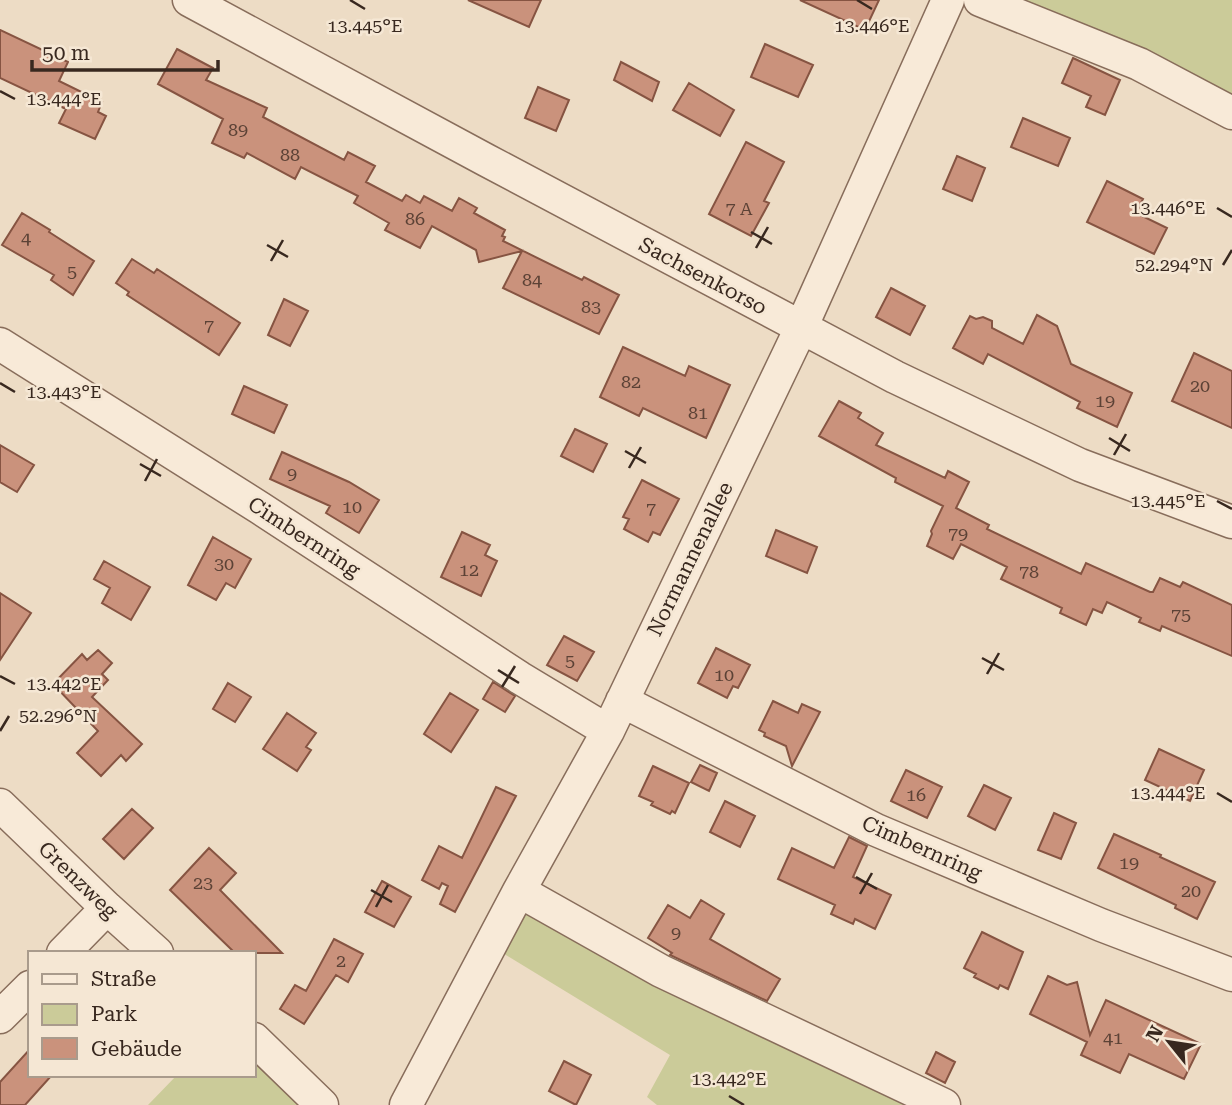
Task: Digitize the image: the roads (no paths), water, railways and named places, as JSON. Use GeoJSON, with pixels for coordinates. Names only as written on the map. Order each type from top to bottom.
{"type":"FeatureCollection","features":[{"type":"Feature","properties":{"kind":"street","name":"Sachsenkorso"},"geometry":{"type":"LineString","coordinates":[[189,0],[895,377],[1080,465],[1232,522]]}},
{"type":"Feature","properties":{"kind":"street","name":"Normannenallee"},"geometry":{"type":"LineString","coordinates":[[406,1105],[519,891],[608,731],[801,328],[948,0]]}},
{"type":"Feature","properties":{"kind":"street"},"geometry":{"type":"LineString","coordinates":[[980,0],[1139,64],[1232,113]]}},
{"type":"Feature","properties":{"kind":"street","name":"Cimbernring"},"geometry":{"type":"LineString","coordinates":[[0,344],[260,508],[520,678],[608,731]]}},
{"type":"Feature","properties":{"kind":"street","name":"Cimbernring"},"geometry":{"type":"LineString","coordinates":[[622,701],[876,830],[1101,925],[1232,975]]}},
{"type":"Feature","properties":{"kind":"street","name":"Grenzweg"},"geometry":{"type":"LineString","coordinates":[[0,805],[156,951]]}},
{"type":"Feature","properties":{"kind":"street"},"geometry":{"type":"LineString","coordinates":[[519,891],[661,971],[944,1105]]}},
{"type":"Feature","properties":{"kind":"street"},"geometry":{"type":"LineString","coordinates":[[65,951],[107,908]]}},
{"type":"Feature","properties":{"kind":"street"},"geometry":{"type":"LineString","coordinates":[[0,1017],[28,989]]}},
{"type":"Feature","properties":{"kind":"street"},"geometry":{"type":"LineString","coordinates":[[256,1041],[322,1105]]}}]}
